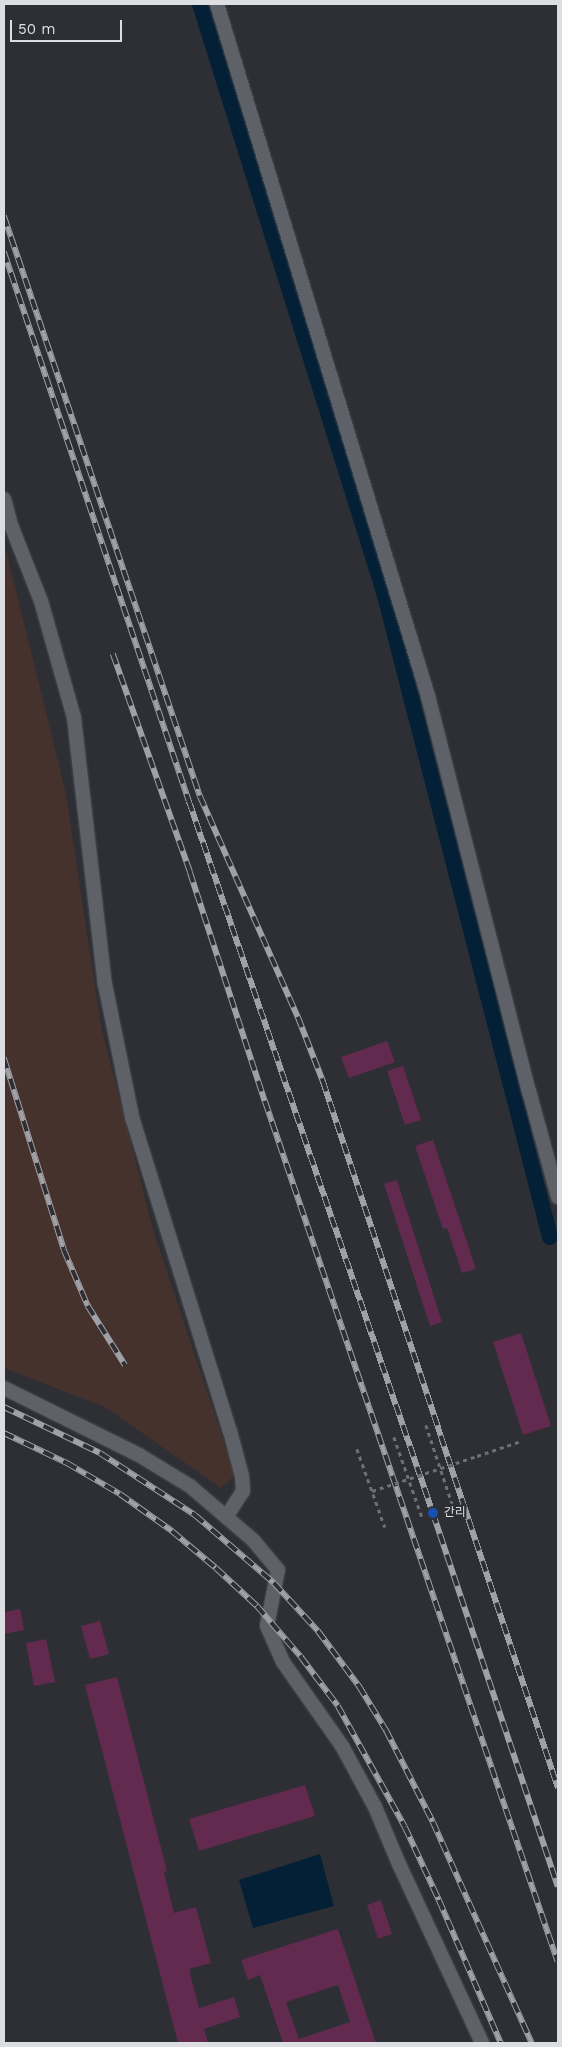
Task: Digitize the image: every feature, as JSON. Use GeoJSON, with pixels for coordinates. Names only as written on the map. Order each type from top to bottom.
{"type":"FeatureCollection","features":[{"type":"Feature","properties":{"kind":"street"},"geometry":{"type":"LineString","coordinates":[[217,4],[428,696],[529,1092],[558,1197]]}},
{"type":"Feature","properties":{"kind":"street"},"geometry":{"type":"LineString","coordinates":[[4,498],[10,525],[41,601],[74,718],[105,984],[132,1117],[230,1430],[242,1476],[243,1491],[226,1517]]}},
{"type":"Feature","properties":{"kind":"street"},"geometry":{"type":"LineString","coordinates":[[4,1388],[139,1454],[190,1486],[253,1540],[278,1570],[268,1626],[283,1662],[342,1746],[375,1807],[429,1930],[482,2043]]}},
{"type":"Feature","properties":{"kind":"path"},"geometry":{"type":"LineString","coordinates":[[426,1425],[454,1506]]}},
{"type":"Feature","properties":{"kind":"path"},"geometry":{"type":"LineString","coordinates":[[394,1437],[422,1517]]}},
{"type":"Feature","properties":{"kind":"path"},"geometry":{"type":"LineString","coordinates":[[372,1491],[521,1441]]}},
{"type":"Feature","properties":{"kind":"path"},"geometry":{"type":"LineString","coordinates":[[357,1449],[384,1527]]}},
{"type":"Feature","properties":{"kind":"shaded area"},"geometry":{"type":"Polygon","coordinates":[[[4,542],[66,794],[101,1026],[154,1233],[235,1475],[221,1488],[105,1407],[4,1368],[4,542]]]}},
{"type":"Feature","properties":{"kind":"water"},"geometry":{"type":"Polygon","coordinates":[[[320,1854],[334,1906],[253,1928],[239,1880],[320,1854]]]}},
{"type":"Feature","properties":{"kind":"building"},"geometry":{"type":"Polygon","coordinates":[[[387,1041],[395,1062],[349,1078],[341,1057],[387,1041]]]}},
{"type":"Feature","properties":{"kind":"building"},"geometry":{"type":"Polygon","coordinates":[[[403,1066],[421,1120],[405,1125],[387,1071],[403,1066]]]}},
{"type":"Feature","properties":{"kind":"building"},"geometry":{"type":"Polygon","coordinates":[[[433,1140],[476,1269],[462,1273],[447,1228],[443,1229],[415,1146],[433,1140]]]}},
{"type":"Feature","properties":{"kind":"building"},"geometry":{"type":"Polygon","coordinates":[[[397,1180],[442,1322],[430,1326],[384,1184],[397,1180]]]}},
{"type":"Feature","properties":{"kind":"building"},"geometry":{"type":"Polygon","coordinates":[[[521,1333],[551,1426],[523,1435],[493,1342],[521,1333]]]}},
{"type":"Feature","properties":{"kind":"building"},"geometry":{"type":"Polygon","coordinates":[[[20,1609],[24,1630],[4,1634],[4,1612],[20,1609]]]}},
{"type":"Feature","properties":{"kind":"building"},"geometry":{"type":"Polygon","coordinates":[[[100,1621],[109,1654],[90,1659],[81,1626],[100,1621]]]}},
{"type":"Feature","properties":{"kind":"building"},"geometry":{"type":"Polygon","coordinates":[[[46,1639],[55,1682],[34,1686],[26,1643],[46,1639]]]}},
{"type":"Feature","properties":{"kind":"building"},"geometry":{"type":"Polygon","coordinates":[[[117,1677],[167,1871],[164,1872],[174,1913],[196,1907],[211,1963],[189,1969],[199,2008],[234,1997],[240,2017],[204,2029],[208,2043],[178,2043],[85,1685],[117,1677]]]}},
{"type":"Feature","properties":{"kind":"building"},"geometry":{"type":"Polygon","coordinates":[[[305,1785],[315,1816],[199,1851],[189,1819],[305,1785]]]}},
{"type":"Feature","properties":{"kind":"building"},"geometry":{"type":"Polygon","coordinates":[[[381,1900],[392,1934],[378,1939],[367,1905],[381,1900]]]}},
{"type":"Feature","properties":{"kind":"building"},"geometry":{"type":"Polygon","coordinates":[[[338,1929],[376,2043],[283,2043],[260,1975],[248,1980],[241,1960],[338,1929]],[[338,1985],[286,2002],[299,2039],[350,2022],[338,1985]]]}},
{"type":"Feature","properties":{"kind":"waterway"},"geometry":{"type":"LineString","coordinates":[[200,4],[384,592],[550,1237]]}},
{"type":"Feature","properties":{"kind":"railway"},"geometry":{"type":"LineString","coordinates":[[4,216],[200,796],[298,1017],[323,1081],[558,1788]]}},
{"type":"Feature","properties":{"kind":"railway"},"geometry":{"type":"LineString","coordinates":[[4,252],[189,801],[433,1513],[558,1887]]}},
{"type":"Feature","properties":{"kind":"railway"},"geometry":{"type":"LineString","coordinates":[[113,654],[190,872],[265,1101],[558,1962]]}},
{"type":"Feature","properties":{"kind":"railway"},"geometry":{"type":"LineString","coordinates":[[4,1058],[64,1250],[88,1306],[125,1365]]}},
{"type":"Feature","properties":{"kind":"railway"},"geometry":{"type":"LineString","coordinates":[[4,1407],[100,1453],[195,1515],[274,1583],[318,1631],[359,1686],[386,1730],[433,1822],[532,2043]]}},
{"type":"Feature","properties":{"kind":"railway"},"geometry":{"type":"LineString","coordinates":[[4,1433],[67,1463],[120,1494],[172,1531],[257,1606],[301,1657],[338,1706],[405,1827],[501,2043]]}},
{"type":"Feature","properties":{"kind":"place","name":"간리"},"geometry":{"type":"Point","coordinates":[433,1513]}}]}
